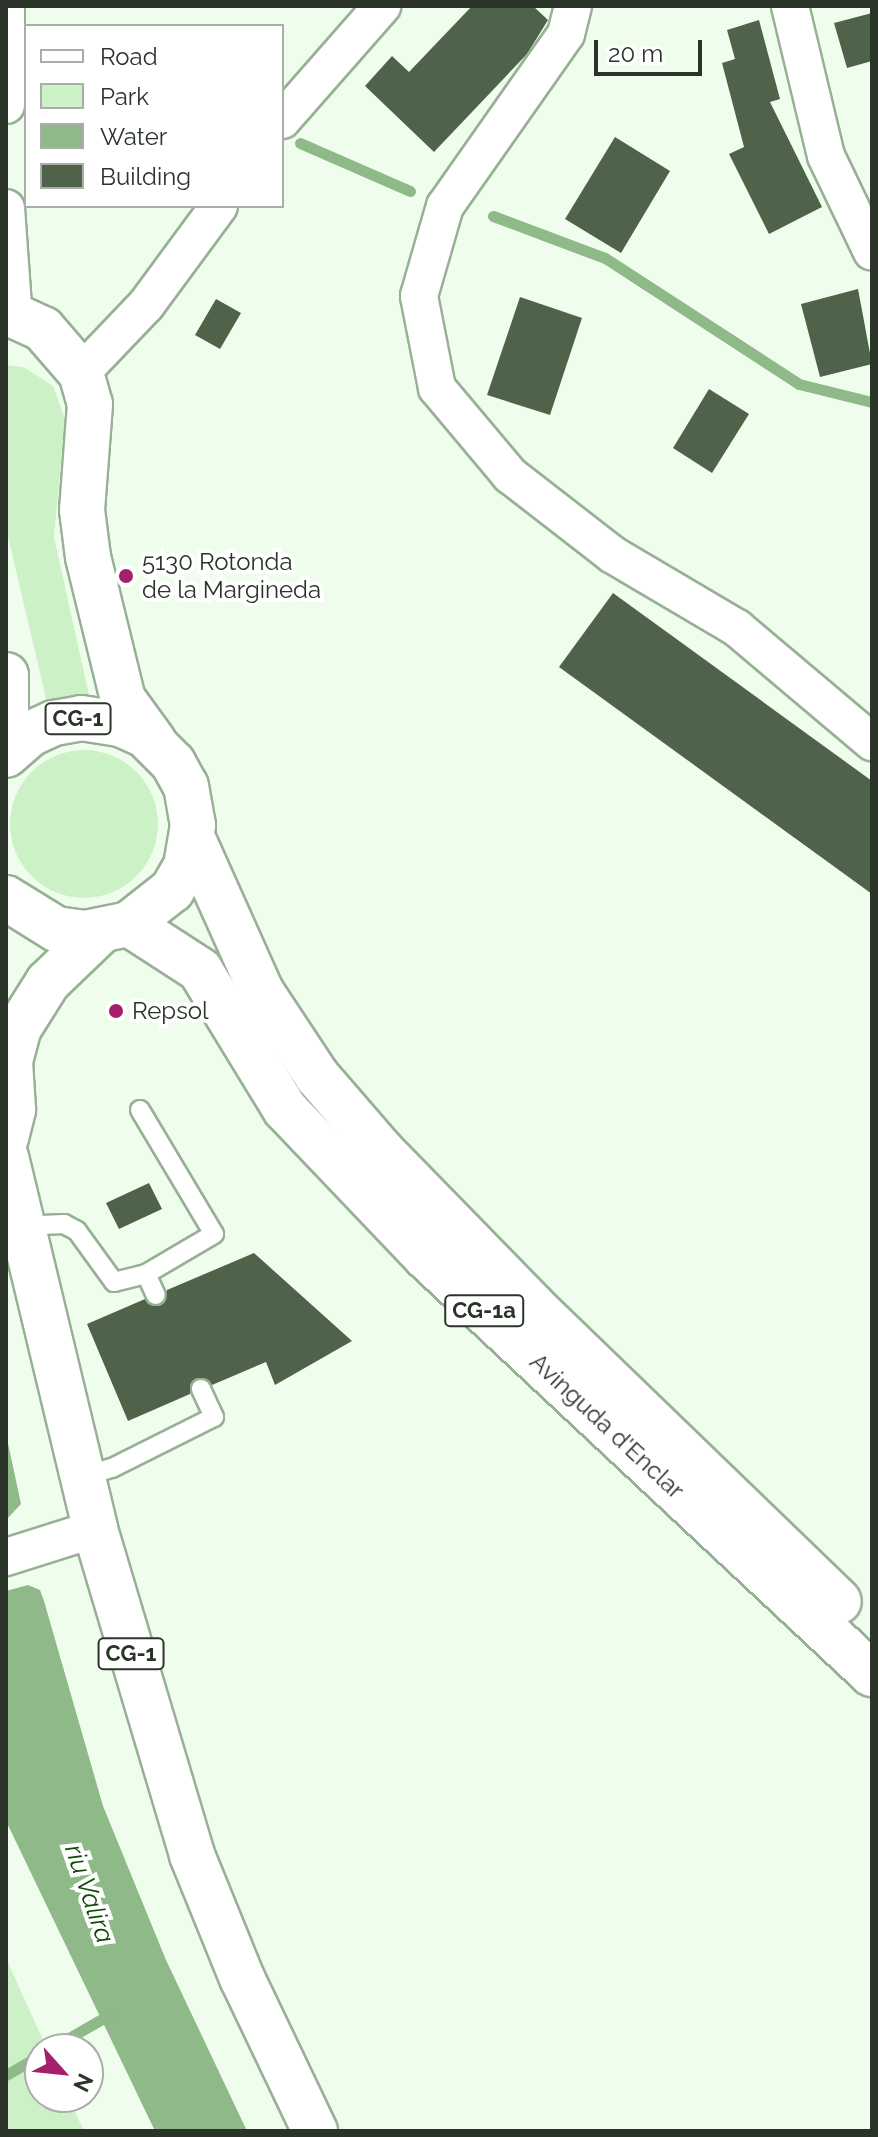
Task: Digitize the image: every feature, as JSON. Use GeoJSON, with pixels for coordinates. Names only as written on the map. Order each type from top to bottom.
{"type":"FeatureCollection","features":[{"type":"Feature","properties":{"kind":"main road","name":"CG-1"},"geometry":{"type":"LineString","coordinates":[[6,1138],[13,1109],[10,1061],[19,1028],[48,982],[114,928],[172,890],[193,839],[186,786],[123,699],[88,557],[82,510],[90,404],[81,373],[43,329],[9,316]]}},
{"type":"Feature","properties":{"kind":"main road","name":"CG-1"},"geometry":{"type":"LineString","coordinates":[[6,675],[6,741]]}},
{"type":"Feature","properties":{"kind":"main road","name":"CG-1"},"geometry":{"type":"LineString","coordinates":[[6,755],[42,728],[81,718],[120,724],[155,744]]}},
{"type":"Feature","properties":{"kind":"main road","name":"Avinguda d'Enclar"},"geometry":{"type":"LineString","coordinates":[[193,839],[261,991],[317,1076],[382,1151],[533,1306],[872,1633]]}},
{"type":"Feature","properties":{"kind":"main road"},"geometry":{"type":"LineString","coordinates":[[6,898],[56,929],[114,928]]}},
{"type":"Feature","properties":{"kind":"main road","name":"Avinguda d'Enclar"},"geometry":{"type":"LineString","coordinates":[[114,928],[200,970],[285,1109],[426,1257],[872,1674]]}},
{"type":"Feature","properties":{"kind":"main road","name":"CG-1"},"geometry":{"type":"LineString","coordinates":[[6,1157],[19,1226],[95,1529],[192,1855],[267,2035],[315,2131]]}},
{"type":"Feature","properties":{"kind":"street"},"geometry":{"type":"LineString","coordinates":[[6,6],[6,105]]}},
{"type":"Feature","properties":{"kind":"street"},"geometry":{"type":"LineString","coordinates":[[284,118],[382,6]]}},
{"type":"Feature","properties":{"kind":"street"},"geometry":{"type":"LineString","coordinates":[[573,6],[566,34],[445,206],[419,296],[437,388],[510,475],[613,555],[737,628],[872,742]]}},
{"type":"Feature","properties":{"kind":"street"},"geometry":{"type":"LineString","coordinates":[[790,6],[826,156],[872,252]]}},
{"type":"Feature","properties":{"kind":"street"},"geometry":{"type":"LineString","coordinates":[[81,373],[146,305],[218,208]]}},
{"type":"Feature","properties":{"kind":"street"},"geometry":{"type":"LineString","coordinates":[[7,225],[9,316]]}},
{"type":"Feature","properties":{"kind":"street"},"geometry":{"type":"LineString","coordinates":[[6,1557],[95,1529]]}},
{"type":"Feature","properties":{"kind":"lane"},"geometry":{"type":"LineString","coordinates":[[19,1226],[64,1224],[77,1231],[114,1282],[146,1274],[214,1234],[140,1110]]}},
{"type":"Feature","properties":{"kind":"lane"},"geometry":{"type":"LineString","coordinates":[[146,1274],[156,1295]]}},
{"type":"Feature","properties":{"kind":"lane"},"geometry":{"type":"LineString","coordinates":[[82,1477],[112,1468],[214,1417],[201,1389]]}},
{"type":"Feature","properties":{"kind":"green space"},"geometry":{"type":"Polygon","coordinates":[[[6,365],[24,367],[53,386],[65,419],[54,537],[89,695],[48,707],[6,528],[6,365]]]}},
{"type":"Feature","properties":{"kind":"green space"},"geometry":{"type":"Polygon","coordinates":[[[84,750],[112,755],[137,771],[153,796],[158,824],[153,852],[137,877],[112,893],[84,898],[56,893],[31,877],[15,852],[10,824],[15,796],[31,771],[56,755],[84,750]]]}},
{"type":"Feature","properties":{"kind":"green space"},"geometry":{"type":"Polygon","coordinates":[[[6,1958],[40,2033],[24,2033],[24,2113],[76,2113],[84,2131],[6,2131],[6,1958]]]}},
{"type":"Feature","properties":{"kind":"water"},"geometry":{"type":"Polygon","coordinates":[[[6,1434],[21,1504],[6,1520],[6,1434]]]}},
{"type":"Feature","properties":{"kind":"water","name":"riu Valira"},"geometry":{"type":"Polygon","coordinates":[[[28,1585],[40,1590],[44,1601],[103,1806],[166,1960],[247,2131],[155,2131],[6,1821],[6,1591],[28,1585]]]}},
{"type":"Feature","properties":{"kind":"building"},"geometry":{"type":"Polygon","coordinates":[[[472,6],[533,6],[548,20],[527,54],[434,152],[365,86],[392,56],[409,72],[472,6]]]}},
{"type":"Feature","properties":{"kind":"building"},"geometry":{"type":"Polygon","coordinates":[[[872,13],[872,61],[847,68],[834,23],[872,13]]]}},
{"type":"Feature","properties":{"kind":"building"},"geometry":{"type":"Polygon","coordinates":[[[759,20],[780,99],[770,102],[822,207],[769,234],[729,154],[744,147],[722,63],[735,59],[727,30],[759,20]]]}},
{"type":"Feature","properties":{"kind":"building"},"geometry":{"type":"Polygon","coordinates":[[[615,137],[670,171],[621,253],[565,219],[615,137]]]}},
{"type":"Feature","properties":{"kind":"building"},"geometry":{"type":"Polygon","coordinates":[[[858,289],[872,364],[820,377],[801,304],[858,289]]]}},
{"type":"Feature","properties":{"kind":"building"},"geometry":{"type":"Polygon","coordinates":[[[520,297],[582,318],[550,415],[487,395],[520,297]]]}},
{"type":"Feature","properties":{"kind":"building"},"geometry":{"type":"Polygon","coordinates":[[[216,299],[241,313],[220,349],[195,335],[216,299]]]}},
{"type":"Feature","properties":{"kind":"building"},"geometry":{"type":"Polygon","coordinates":[[[709,389],[749,414],[712,473],[673,448],[709,389]]]}},
{"type":"Feature","properties":{"kind":"building"},"geometry":{"type":"Polygon","coordinates":[[[613,593],[872,781],[872,894],[559,667],[613,593]]]}},
{"type":"Feature","properties":{"kind":"building"},"geometry":{"type":"Polygon","coordinates":[[[149,1183],[162,1209],[119,1229],[106,1203],[149,1183]]]}},
{"type":"Feature","properties":{"kind":"building"},"geometry":{"type":"Polygon","coordinates":[[[254,1253],[352,1341],[275,1385],[266,1362],[212,1385],[197,1378],[190,1394],[128,1421],[87,1324],[145,1299],[160,1306],[167,1290],[254,1253]]]}},
{"type":"Feature","properties":{"kind":"waterway"},"geometry":{"type":"LineString","coordinates":[[300,143],[410,191]]}},
{"type":"Feature","properties":{"kind":"waterway"},"geometry":{"type":"LineString","coordinates":[[493,216],[605,258],[799,384],[872,402]]}},
{"type":"Feature","properties":{"kind":"waterway"},"geometry":{"type":"LineString","coordinates":[[78,2033],[112,2013]]}},
{"type":"Feature","properties":{"kind":"waterway"},"geometry":{"type":"LineString","coordinates":[[6,2075],[24,2064]]}},
{"type":"Feature","properties":{"kind":"place","name":"5130 Rotonda de la Margineda"},"geometry":{"type":"Point","coordinates":[126,576]}},
{"type":"Feature","properties":{"kind":"place","name":"Repsol"},"geometry":{"type":"Point","coordinates":[116,1011]}}]}
